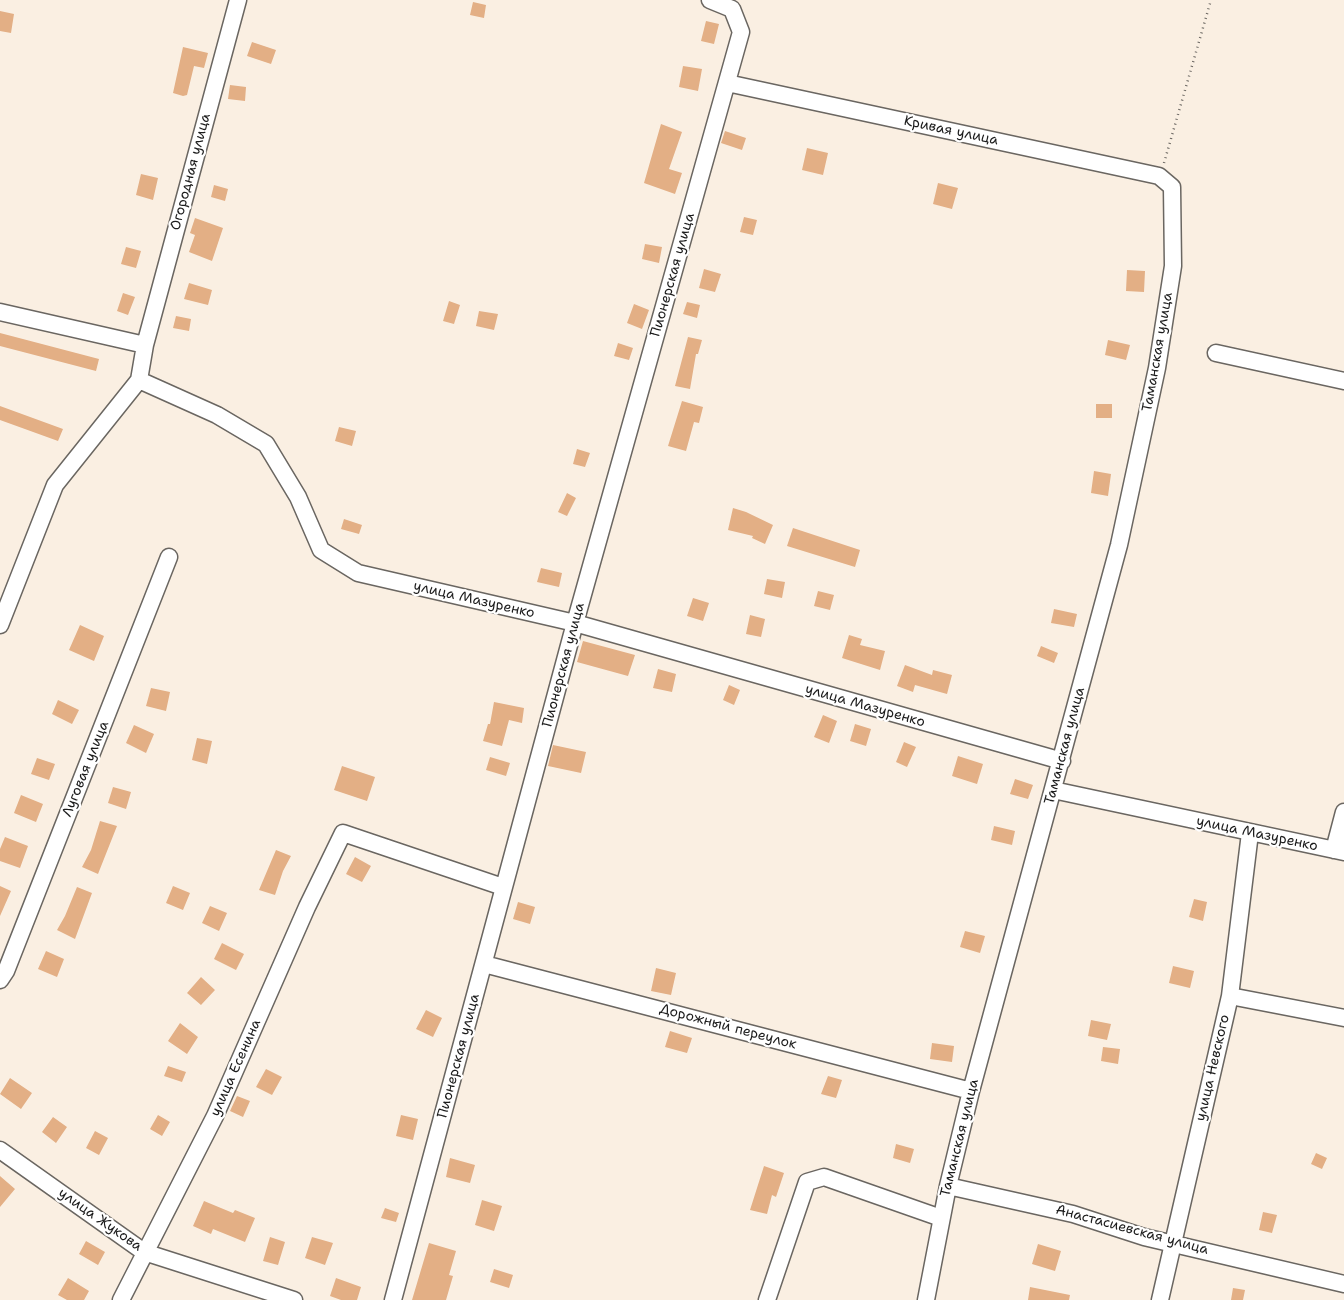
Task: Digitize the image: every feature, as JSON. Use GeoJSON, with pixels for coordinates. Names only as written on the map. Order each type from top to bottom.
{"type":"FeatureCollection","features":[{"type":"Feature","properties":{"kind":"street","name":"Огородная улица"},"geometry":{"type":"LineString","coordinates":[[145,345],[238,0]]}},
{"type":"Feature","properties":{"kind":"street","name":"Пионерская улица"},"geometry":{"type":"LineString","coordinates":[[393,1300],[575,623],[742,32],[732,9],[710,0]]}},
{"type":"Feature","properties":{"kind":"street","name":"Кривая улица"},"geometry":{"type":"LineString","coordinates":[[727,83],[1159,176],[1172,187]]}},
{"type":"Feature","properties":{"kind":"street","name":"Таманская улица"},"geometry":{"type":"LineString","coordinates":[[926,1300],[941,1218],[971,1090],[1062,761],[1119,545],[1157,368],[1173,266],[1172,187]]}},
{"type":"Feature","properties":{"kind":"street"},"geometry":{"type":"LineString","coordinates":[[0,312],[145,345],[139,380],[55,485],[0,625]]}},
{"type":"Feature","properties":{"kind":"street"},"geometry":{"type":"LineString","coordinates":[[1216,353],[1344,381]]}},
{"type":"Feature","properties":{"kind":"street","name":"улица Мазуренко"},"geometry":{"type":"LineString","coordinates":[[139,380],[217,415],[266,444],[298,497],[321,550],[358,573],[575,623],[1062,761]]}},
{"type":"Feature","properties":{"kind":"street","name":"Луговая улица"},"geometry":{"type":"LineString","coordinates":[[0,980],[6,971],[169,558]]}},
{"type":"Feature","properties":{"kind":"street","name":"улица Мазуренко"},"geometry":{"type":"LineString","coordinates":[[1054,790],[1339,851]]}},
{"type":"Feature","properties":{"kind":"street"},"geometry":{"type":"LineString","coordinates":[[1339,851],[1344,812]]}},
{"type":"Feature","properties":{"kind":"street","name":"улица Есенина"},"geometry":{"type":"LineString","coordinates":[[121,1300],[215,1116],[307,907],[343,833],[503,887]]}},
{"type":"Feature","properties":{"kind":"street","name":"улица Невского"},"geometry":{"type":"LineString","coordinates":[[1160,1300],[1230,996],[1250,833]]}},
{"type":"Feature","properties":{"kind":"street","name":"Дорожный переулок"},"geometry":{"type":"LineString","coordinates":[[484,964],[971,1090]]}},
{"type":"Feature","properties":{"kind":"street"},"geometry":{"type":"LineString","coordinates":[[1230,996],[1344,1018]]}},
{"type":"Feature","properties":{"kind":"street","name":"улица Жукова"},"geometry":{"type":"LineString","coordinates":[[0,1150],[144,1252],[294,1300]]}},
{"type":"Feature","properties":{"kind":"street"},"geometry":{"type":"LineString","coordinates":[[767,1300],[806,1182],[824,1177],[941,1218]]}},
{"type":"Feature","properties":{"kind":"street","name":"Анастасиевская улица"},"geometry":{"type":"LineString","coordinates":[[948,1186],[1073,1214],[1144,1237],[1172,1242],[1344,1284]]}},
{"type":"Feature","properties":{"kind":"path"},"geometry":{"type":"LineString","coordinates":[[1159,176],[1168,152],[1211,0]]}},
{"type":"Feature","properties":{"kind":"building"},"geometry":{"type":"Polygon","coordinates":[[[473,2],[486,5],[484,18],[470,15],[473,2]]]}},
{"type":"Feature","properties":{"kind":"building"},"geometry":{"type":"Polygon","coordinates":[[[0,11],[14,14],[11,33],[0,31],[0,11]]]}},
{"type":"Feature","properties":{"kind":"building"},"geometry":{"type":"Polygon","coordinates":[[[706,21],[719,24],[714,44],[701,41],[706,21]]]}},
{"type":"Feature","properties":{"kind":"building"},"geometry":{"type":"Polygon","coordinates":[[[252,42],[276,50],[271,64],[247,56],[252,42]]]}},
{"type":"Feature","properties":{"kind":"building"},"geometry":{"type":"Polygon","coordinates":[[[183,47],[208,53],[204,68],[194,66],[187,95],[183,96],[173,93],[183,47]]]}},
{"type":"Feature","properties":{"kind":"building"},"geometry":{"type":"Polygon","coordinates":[[[683,66],[702,69],[698,91],[679,87],[683,66]]]}},
{"type":"Feature","properties":{"kind":"building"},"geometry":{"type":"Polygon","coordinates":[[[230,85],[246,87],[245,101],[228,99],[230,85]]]}},
{"type":"Feature","properties":{"kind":"building"},"geometry":{"type":"Polygon","coordinates":[[[661,124],[682,132],[669,169],[682,173],[675,194],[644,183],[661,124]]]}},
{"type":"Feature","properties":{"kind":"building"},"geometry":{"type":"Polygon","coordinates":[[[725,131],[746,138],[742,150],[721,143],[725,131]]]}},
{"type":"Feature","properties":{"kind":"building"},"geometry":{"type":"Polygon","coordinates":[[[807,148],[828,153],[823,175],[802,170],[807,148]]]}},
{"type":"Feature","properties":{"kind":"building"},"geometry":{"type":"Polygon","coordinates":[[[141,174],[158,178],[153,200],[136,195],[141,174]]]}},
{"type":"Feature","properties":{"kind":"building"},"geometry":{"type":"Polygon","coordinates":[[[938,183],[958,188],[952,209],[933,204],[938,183]]]}},
{"type":"Feature","properties":{"kind":"building"},"geometry":{"type":"Polygon","coordinates":[[[214,185],[228,189],[225,201],[211,197],[214,185]]]}},
{"type":"Feature","properties":{"kind":"building"},"geometry":{"type":"Polygon","coordinates":[[[744,217],[757,220],[753,235],[740,232],[744,217]]]}},
{"type":"Feature","properties":{"kind":"building"},"geometry":{"type":"Polygon","coordinates":[[[195,218],[223,228],[212,261],[189,252],[195,235],[190,233],[195,218]]]}},
{"type":"Feature","properties":{"kind":"building"},"geometry":{"type":"Polygon","coordinates":[[[645,244],[662,247],[659,263],[642,259],[645,244]]]}},
{"type":"Feature","properties":{"kind":"building"},"geometry":{"type":"Polygon","coordinates":[[[126,247],[141,251],[136,268],[121,264],[126,247]]]}},
{"type":"Feature","properties":{"kind":"building"},"geometry":{"type":"Polygon","coordinates":[[[704,269],[721,274],[715,292],[699,288],[704,269]]]}},
{"type":"Feature","properties":{"kind":"building"},"geometry":{"type":"Polygon","coordinates":[[[1127,270],[1145,271],[1144,292],[1126,291],[1127,270]]]}},
{"type":"Feature","properties":{"kind":"building"},"geometry":{"type":"Polygon","coordinates":[[[189,283],[212,290],[208,305],[184,299],[189,283]]]}},
{"type":"Feature","properties":{"kind":"building"},"geometry":{"type":"Polygon","coordinates":[[[123,293],[135,297],[128,315],[117,311],[123,293]]]}},
{"type":"Feature","properties":{"kind":"building"},"geometry":{"type":"Polygon","coordinates":[[[449,301],[460,305],[454,324],[443,321],[449,301]]]}},
{"type":"Feature","properties":{"kind":"building"},"geometry":{"type":"Polygon","coordinates":[[[687,302],[700,305],[697,318],[683,314],[687,302]]]}},
{"type":"Feature","properties":{"kind":"building"},"geometry":{"type":"Polygon","coordinates":[[[634,304],[649,310],[642,329],[627,323],[634,304]]]}},
{"type":"Feature","properties":{"kind":"building"},"geometry":{"type":"Polygon","coordinates":[[[479,311],[498,314],[494,330],[476,326],[479,311]]]}},
{"type":"Feature","properties":{"kind":"building"},"geometry":{"type":"Polygon","coordinates":[[[176,316],[191,319],[189,331],[173,328],[176,316]]]}},
{"type":"Feature","properties":{"kind":"building"},"geometry":{"type":"Polygon","coordinates":[[[0,333],[99,359],[96,371],[0,346],[0,333]]]}},
{"type":"Feature","properties":{"kind":"building"},"geometry":{"type":"Polygon","coordinates":[[[688,337],[702,340],[698,354],[696,354],[690,389],[675,386],[688,337]]]}},
{"type":"Feature","properties":{"kind":"building"},"geometry":{"type":"Polygon","coordinates":[[[1108,340],[1130,345],[1126,360],[1105,355],[1108,340]]]}},
{"type":"Feature","properties":{"kind":"building"},"geometry":{"type":"Polygon","coordinates":[[[618,343],[633,348],[629,360],[614,356],[618,343]]]}},
{"type":"Feature","properties":{"kind":"building"},"geometry":{"type":"Polygon","coordinates":[[[682,401],[703,407],[699,423],[694,422],[686,451],[668,446],[682,401]]]}},
{"type":"Feature","properties":{"kind":"building"},"geometry":{"type":"Polygon","coordinates":[[[1096,404],[1112,404],[1112,418],[1096,418],[1096,404]]]}},
{"type":"Feature","properties":{"kind":"building"},"geometry":{"type":"Polygon","coordinates":[[[0,406],[63,429],[58,441],[0,420],[0,406]]]}},
{"type":"Feature","properties":{"kind":"building"},"geometry":{"type":"Polygon","coordinates":[[[339,427],[356,431],[352,446],[335,441],[339,427]]]}},
{"type":"Feature","properties":{"kind":"building"},"geometry":{"type":"Polygon","coordinates":[[[577,449],[590,453],[585,467],[573,464],[577,449]]]}},
{"type":"Feature","properties":{"kind":"building"},"geometry":{"type":"Polygon","coordinates":[[[1094,471],[1111,474],[1108,496],[1091,493],[1094,471]]]}},
{"type":"Feature","properties":{"kind":"building"},"geometry":{"type":"Polygon","coordinates":[[[567,493],[576,498],[567,516],[558,512],[567,493]]]}},
{"type":"Feature","properties":{"kind":"building"},"geometry":{"type":"Polygon","coordinates":[[[733,508],[773,525],[765,544],[752,538],[753,536],[728,530],[733,508]]]}},
{"type":"Feature","properties":{"kind":"building"},"geometry":{"type":"Polygon","coordinates":[[[344,519],[362,525],[359,534],[341,529],[344,519]]]}},
{"type":"Feature","properties":{"kind":"building"},"geometry":{"type":"Polygon","coordinates":[[[793,528],[860,550],[855,567],[787,546],[793,528]]]}},
{"type":"Feature","properties":{"kind":"building"},"geometry":{"type":"Polygon","coordinates":[[[541,568],[562,573],[559,587],[537,582],[541,568]]]}},
{"type":"Feature","properties":{"kind":"building"},"geometry":{"type":"Polygon","coordinates":[[[767,579],[785,582],[782,598],[764,594],[767,579]]]}},
{"type":"Feature","properties":{"kind":"building"},"geometry":{"type":"Polygon","coordinates":[[[818,591],[834,595],[830,610],[814,606],[818,591]]]}},
{"type":"Feature","properties":{"kind":"building"},"geometry":{"type":"Polygon","coordinates":[[[693,598],[709,603],[703,621],[687,616],[693,598]]]}},
{"type":"Feature","properties":{"kind":"building"},"geometry":{"type":"Polygon","coordinates":[[[1054,609],[1077,614],[1074,627],[1051,623],[1054,609]]]}},
{"type":"Feature","properties":{"kind":"building"},"geometry":{"type":"Polygon","coordinates":[[[750,615],[765,619],[761,637],[746,634],[750,615]]]}},
{"type":"Feature","properties":{"kind":"building"},"geometry":{"type":"Polygon","coordinates":[[[80,625],[104,636],[94,661],[69,650],[80,625]]]}},
{"type":"Feature","properties":{"kind":"building"},"geometry":{"type":"Polygon","coordinates":[[[849,635],[862,639],[860,645],[885,651],[880,670],[842,658],[849,635]]]}},
{"type":"Feature","properties":{"kind":"building"},"geometry":{"type":"Polygon","coordinates":[[[583,641],[635,655],[628,676],[577,662],[583,641]]]}},
{"type":"Feature","properties":{"kind":"building"},"geometry":{"type":"Polygon","coordinates":[[[1041,646],[1058,653],[1054,663],[1037,656],[1041,646]]]}},
{"type":"Feature","properties":{"kind":"building"},"geometry":{"type":"Polygon","coordinates":[[[905,665],[932,675],[933,670],[952,675],[947,694],[915,685],[913,692],[897,686],[905,665]]]}},
{"type":"Feature","properties":{"kind":"building"},"geometry":{"type":"Polygon","coordinates":[[[658,669],[676,674],[672,692],[653,688],[658,669]]]}},
{"type":"Feature","properties":{"kind":"building"},"geometry":{"type":"Polygon","coordinates":[[[729,685],[740,690],[734,705],[723,700],[729,685]]]}},
{"type":"Feature","properties":{"kind":"building"},"geometry":{"type":"Polygon","coordinates":[[[151,688],[170,692],[166,711],[146,706],[151,688]]]}},
{"type":"Feature","properties":{"kind":"building"},"geometry":{"type":"Polygon","coordinates":[[[58,700],[79,710],[72,724],[52,714],[58,700]]]}},
{"type":"Feature","properties":{"kind":"building"},"geometry":{"type":"Polygon","coordinates":[[[494,702],[524,708],[522,723],[509,720],[502,746],[483,741],[488,724],[490,724],[494,702]]]}},
{"type":"Feature","properties":{"kind":"building"},"geometry":{"type":"Polygon","coordinates":[[[823,715],[837,721],[829,743],[814,737],[823,715]]]}},
{"type":"Feature","properties":{"kind":"building"},"geometry":{"type":"Polygon","coordinates":[[[855,724],[871,729],[866,746],[850,741],[855,724]]]}},
{"type":"Feature","properties":{"kind":"building"},"geometry":{"type":"Polygon","coordinates":[[[134,725],[154,734],[146,753],[126,743],[134,725]]]}},
{"type":"Feature","properties":{"kind":"building"},"geometry":{"type":"Polygon","coordinates":[[[197,738],[212,741],[207,764],[192,760],[197,738]]]}},
{"type":"Feature","properties":{"kind":"building"},"geometry":{"type":"Polygon","coordinates":[[[904,742],[916,747],[907,767],[896,762],[904,742]]]}},
{"type":"Feature","properties":{"kind":"building"},"geometry":{"type":"Polygon","coordinates":[[[553,745],[586,752],[581,773],[548,766],[553,745]]]}},
{"type":"Feature","properties":{"kind":"building"},"geometry":{"type":"Polygon","coordinates":[[[958,756],[983,764],[977,784],[952,776],[958,756]]]}},
{"type":"Feature","properties":{"kind":"building"},"geometry":{"type":"Polygon","coordinates":[[[490,757],[510,763],[506,776],[486,770],[490,757]]]}},
{"type":"Feature","properties":{"kind":"building"},"geometry":{"type":"Polygon","coordinates":[[[37,758],[55,764],[49,780],[31,774],[37,758]]]}},
{"type":"Feature","properties":{"kind":"building"},"geometry":{"type":"Polygon","coordinates":[[[342,766],[375,777],[367,801],[334,790],[342,766]]]}},
{"type":"Feature","properties":{"kind":"building"},"geometry":{"type":"Polygon","coordinates":[[[1015,779],[1033,785],[1028,799],[1010,794],[1015,779]]]}},
{"type":"Feature","properties":{"kind":"building"},"geometry":{"type":"Polygon","coordinates":[[[113,787],[131,792],[126,809],[108,803],[113,787]]]}},
{"type":"Feature","properties":{"kind":"building"},"geometry":{"type":"Polygon","coordinates":[[[21,795],[43,804],[36,822],[14,813],[21,795]]]}},
{"type":"Feature","properties":{"kind":"building"},"geometry":{"type":"Polygon","coordinates":[[[100,821],[117,826],[98,874],[82,867],[91,850],[100,821]]]}},
{"type":"Feature","properties":{"kind":"building"},"geometry":{"type":"Polygon","coordinates":[[[994,826],[1015,831],[1012,845],[991,840],[994,826]]]}},
{"type":"Feature","properties":{"kind":"building"},"geometry":{"type":"Polygon","coordinates":[[[5,837],[28,846],[20,868],[0,861],[0,849],[5,837]]]}},
{"type":"Feature","properties":{"kind":"building"},"geometry":{"type":"Polygon","coordinates":[[[276,850],[291,856],[283,871],[275,895],[259,890],[276,850]]]}},
{"type":"Feature","properties":{"kind":"building"},"geometry":{"type":"Polygon","coordinates":[[[355,857],[371,866],[362,882],[346,874],[355,857]]]}},
{"type":"Feature","properties":{"kind":"building"},"geometry":{"type":"Polygon","coordinates":[[[0,886],[11,891],[0,916],[0,886]]]}},
{"type":"Feature","properties":{"kind":"building"},"geometry":{"type":"Polygon","coordinates":[[[173,886],[190,893],[183,910],[166,903],[173,886]]]}},
{"type":"Feature","properties":{"kind":"building"},"geometry":{"type":"Polygon","coordinates":[[[77,887],[92,893],[75,939],[57,930],[77,887]]]}},
{"type":"Feature","properties":{"kind":"building"},"geometry":{"type":"Polygon","coordinates":[[[1194,899],[1207,902],[1203,921],[1189,917],[1194,899]]]}},
{"type":"Feature","properties":{"kind":"building"},"geometry":{"type":"Polygon","coordinates":[[[518,902],[535,907],[530,924],[513,919],[518,902]]]}},
{"type":"Feature","properties":{"kind":"building"},"geometry":{"type":"Polygon","coordinates":[[[210,906],[227,913],[219,931],[202,923],[210,906]]]}},
{"type":"Feature","properties":{"kind":"building"},"geometry":{"type":"Polygon","coordinates":[[[965,931],[985,936],[980,953],[960,947],[965,931]]]}},
{"type":"Feature","properties":{"kind":"building"},"geometry":{"type":"Polygon","coordinates":[[[222,943],[244,954],[236,970],[214,959],[222,943]]]}},
{"type":"Feature","properties":{"kind":"building"},"geometry":{"type":"Polygon","coordinates":[[[46,951],[64,959],[57,977],[38,969],[46,951]]]}},
{"type":"Feature","properties":{"kind":"building"},"geometry":{"type":"Polygon","coordinates":[[[1173,966],[1194,971],[1190,988],[1169,983],[1173,966]]]}},
{"type":"Feature","properties":{"kind":"building"},"geometry":{"type":"Polygon","coordinates":[[[656,968],[676,973],[671,995],[651,991],[656,968]]]}},
{"type":"Feature","properties":{"kind":"building"},"geometry":{"type":"Polygon","coordinates":[[[201,977],[215,990],[201,1005],[187,993],[201,977]]]}},
{"type":"Feature","properties":{"kind":"building"},"geometry":{"type":"Polygon","coordinates":[[[426,1010],[442,1018],[433,1037],[416,1029],[426,1010]]]}},
{"type":"Feature","properties":{"kind":"building"},"geometry":{"type":"Polygon","coordinates":[[[1091,1020],[1111,1024],[1107,1040],[1088,1036],[1091,1020]]]}},
{"type":"Feature","properties":{"kind":"building"},"geometry":{"type":"Polygon","coordinates":[[[180,1023],[198,1037],[187,1054],[168,1041],[180,1023]]]}},
{"type":"Feature","properties":{"kind":"building"},"geometry":{"type":"Polygon","coordinates":[[[670,1031],[692,1038],[687,1053],[665,1047],[670,1031]]]}},
{"type":"Feature","properties":{"kind":"building"},"geometry":{"type":"Polygon","coordinates":[[[932,1043],[954,1046],[952,1062],[930,1059],[932,1043]]]}},
{"type":"Feature","properties":{"kind":"building"},"geometry":{"type":"Polygon","coordinates":[[[1103,1047],[1120,1049],[1118,1064],[1101,1061],[1103,1047]]]}},
{"type":"Feature","properties":{"kind":"building"},"geometry":{"type":"Polygon","coordinates":[[[168,1066],[186,1072],[182,1082],[164,1076],[168,1066]]]}},
{"type":"Feature","properties":{"kind":"building"},"geometry":{"type":"Polygon","coordinates":[[[266,1069],[282,1077],[272,1095],[256,1087],[266,1069]]]}},
{"type":"Feature","properties":{"kind":"building"},"geometry":{"type":"Polygon","coordinates":[[[828,1076],[842,1080],[836,1098],[821,1094],[828,1076]]]}},
{"type":"Feature","properties":{"kind":"building"},"geometry":{"type":"Polygon","coordinates":[[[10,1078],[32,1093],[21,1109],[0,1094],[10,1078]]]}},
{"type":"Feature","properties":{"kind":"building"},"geometry":{"type":"Polygon","coordinates":[[[237,1096],[250,1101],[243,1117],[230,1111],[237,1096]]]}},
{"type":"Feature","properties":{"kind":"building"},"geometry":{"type":"Polygon","coordinates":[[[158,1115],[170,1122],[162,1136],[150,1129],[158,1115]]]}},
{"type":"Feature","properties":{"kind":"building"},"geometry":{"type":"Polygon","coordinates":[[[401,1115],[418,1119],[413,1140],[396,1136],[401,1115]]]}},
{"type":"Feature","properties":{"kind":"building"},"geometry":{"type":"Polygon","coordinates":[[[53,1117],[67,1127],[56,1143],[42,1132],[53,1117]]]}},
{"type":"Feature","properties":{"kind":"building"},"geometry":{"type":"Polygon","coordinates":[[[95,1131],[108,1138],[99,1155],[86,1148],[95,1131]]]}},
{"type":"Feature","properties":{"kind":"building"},"geometry":{"type":"Polygon","coordinates":[[[896,1144],[914,1149],[910,1163],[893,1158],[896,1144]]]}},
{"type":"Feature","properties":{"kind":"building"},"geometry":{"type":"Polygon","coordinates":[[[1316,1153],[1327,1158],[1322,1169],[1311,1164],[1316,1153]]]}},
{"type":"Feature","properties":{"kind":"building"},"geometry":{"type":"Polygon","coordinates":[[[450,1158],[475,1165],[470,1183],[446,1177],[450,1158]]]}},
{"type":"Feature","properties":{"kind":"building"},"geometry":{"type":"Polygon","coordinates":[[[764,1166],[784,1173],[776,1197],[772,1195],[767,1214],[750,1210],[764,1166]]]}},
{"type":"Feature","properties":{"kind":"building"},"geometry":{"type":"Polygon","coordinates":[[[0,1176],[15,1189],[0,1207],[0,1176]]]}},
{"type":"Feature","properties":{"kind":"building"},"geometry":{"type":"Polygon","coordinates":[[[482,1200],[502,1206],[494,1231],[475,1225],[482,1200]]]}},
{"type":"Feature","properties":{"kind":"building"},"geometry":{"type":"Polygon","coordinates":[[[204,1201],[233,1213],[235,1210],[255,1218],[245,1242],[213,1229],[211,1234],[193,1226],[204,1201]]]}},
{"type":"Feature","properties":{"kind":"building"},"geometry":{"type":"Polygon","coordinates":[[[385,1208],[399,1213],[396,1222],[381,1218],[385,1208]]]}},
{"type":"Feature","properties":{"kind":"building"},"geometry":{"type":"Polygon","coordinates":[[[1263,1212],[1277,1215],[1272,1233],[1259,1230],[1263,1212]]]}},
{"type":"Feature","properties":{"kind":"building"},"geometry":{"type":"Polygon","coordinates":[[[270,1237],[285,1242],[278,1265],[263,1261],[270,1237]]]}},
{"type":"Feature","properties":{"kind":"building"},"geometry":{"type":"Polygon","coordinates":[[[312,1237],[333,1243],[325,1265],[305,1258],[312,1237]]]}},
{"type":"Feature","properties":{"kind":"building"},"geometry":{"type":"Polygon","coordinates":[[[86,1241],[105,1252],[98,1265],[79,1254],[86,1241]]]}},
{"type":"Feature","properties":{"kind":"building"},"geometry":{"type":"Polygon","coordinates":[[[429,1243],[456,1251],[449,1275],[453,1276],[446,1300],[412,1300],[429,1243]]]}},
{"type":"Feature","properties":{"kind":"building"},"geometry":{"type":"Polygon","coordinates":[[[1038,1244],[1061,1251],[1055,1271],[1032,1264],[1038,1244]]]}},
{"type":"Feature","properties":{"kind":"building"},"geometry":{"type":"Polygon","coordinates":[[[494,1269],[513,1275],[509,1288],[490,1282],[494,1269]]]}},
{"type":"Feature","properties":{"kind":"building"},"geometry":{"type":"Polygon","coordinates":[[[68,1278],[89,1291],[84,1300],[67,1300],[58,1295],[68,1278]]]}},
{"type":"Feature","properties":{"kind":"building"},"geometry":{"type":"Polygon","coordinates":[[[336,1278],[361,1287],[357,1300],[341,1300],[330,1296],[336,1278]]]}},
{"type":"Feature","properties":{"kind":"building"},"geometry":{"type":"Polygon","coordinates":[[[1030,1287],[1070,1295],[1069,1300],[1028,1300],[1030,1287]]]}},
{"type":"Feature","properties":{"kind":"building"},"geometry":{"type":"Polygon","coordinates":[[[1233,1288],[1245,1290],[1243,1300],[1231,1300],[1233,1288]]]}}]}
